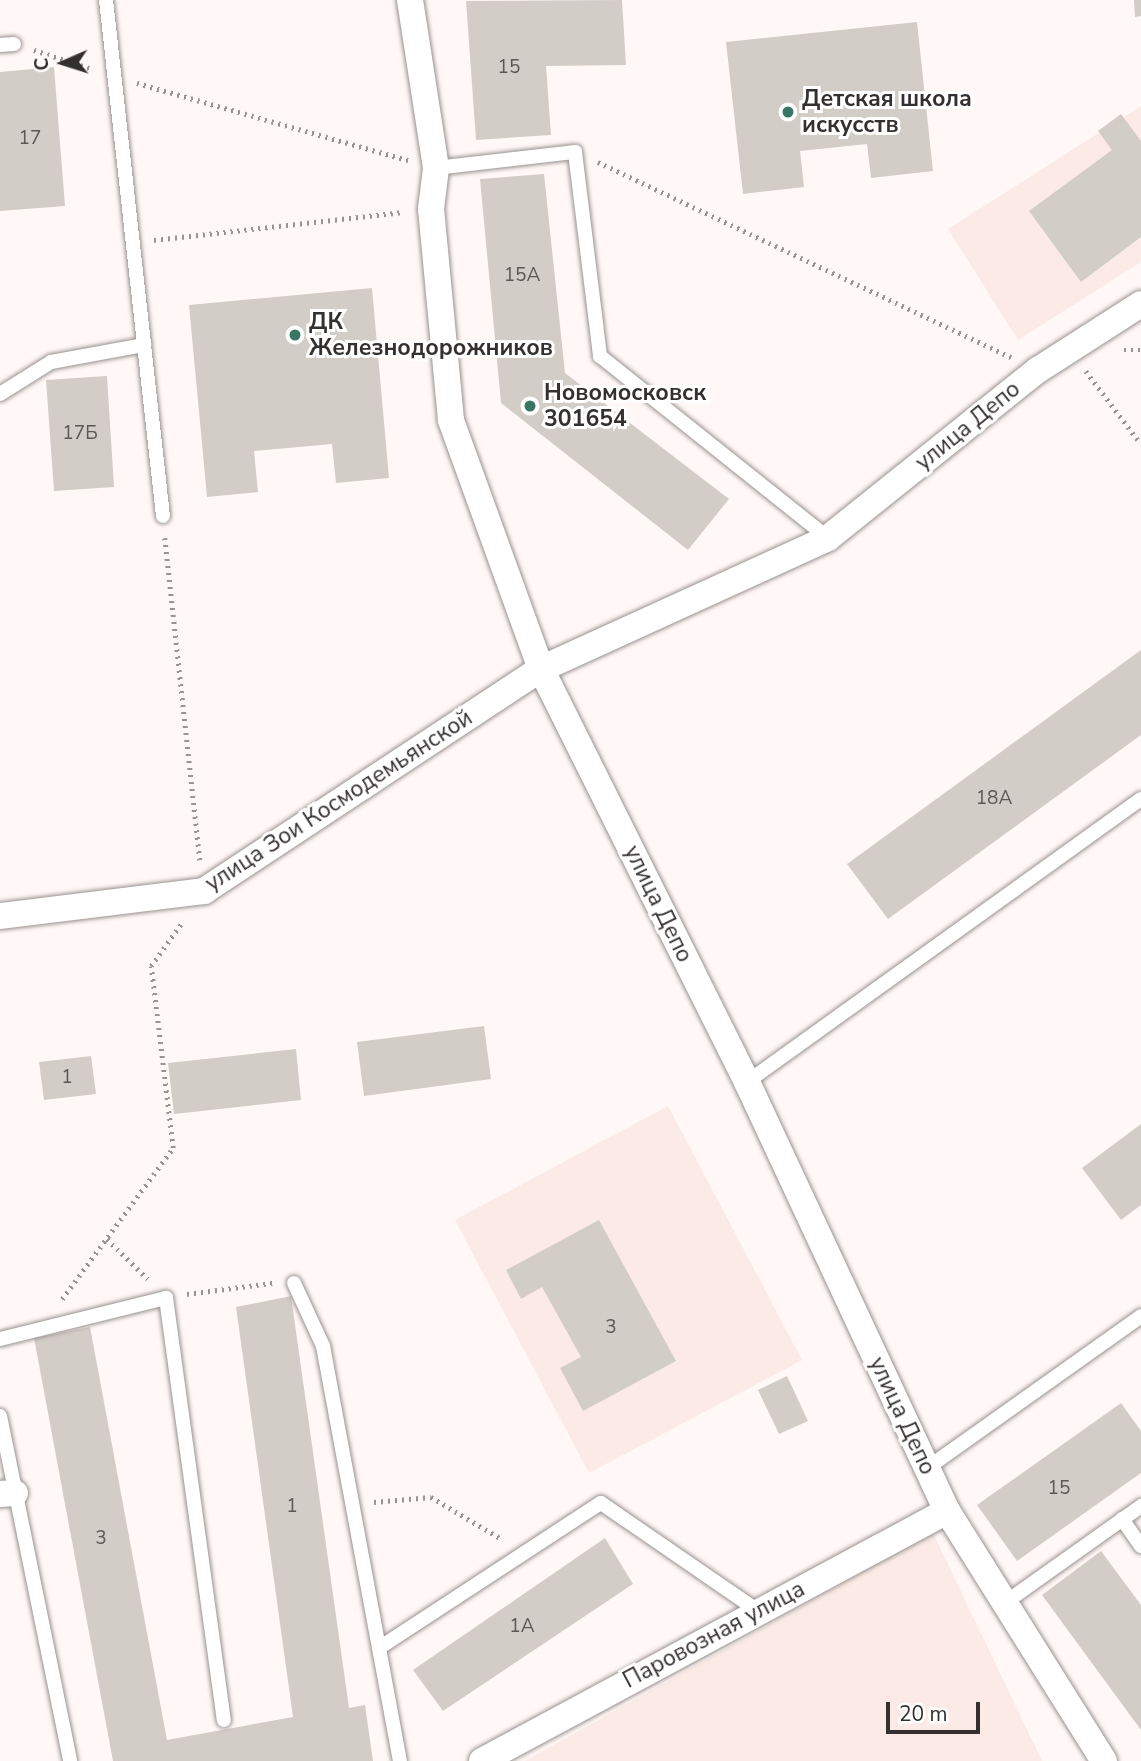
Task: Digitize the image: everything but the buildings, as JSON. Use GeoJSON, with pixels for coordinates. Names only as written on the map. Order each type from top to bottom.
{"type":"FeatureCollection","features":[{"type":"Feature","properties":{"kind":"street"},"geometry":{"type":"LineString","coordinates":[[410,0],[436,167],[430,209],[451,420],[541,669]]}},
{"type":"Feature","properties":{"kind":"street","name":"улица Депо"},"geometry":{"type":"LineString","coordinates":[[1104,1761],[947,1511],[747,1082],[541,669],[828,538],[1038,370],[1141,304]]}},
{"type":"Feature","properties":{"kind":"street","name":"улица Зои Космодемьянской"},"geometry":{"type":"LineString","coordinates":[[0,916],[204,891],[541,669]]}},
{"type":"Feature","properties":{"kind":"street","name":"Паровозная улица"},"geometry":{"type":"LineString","coordinates":[[482,1761],[947,1511]]}},
{"type":"Feature","properties":{"kind":"lane"},"geometry":{"type":"LineString","coordinates":[[106,0],[163,516]]}},
{"type":"Feature","properties":{"kind":"lane"},"geometry":{"type":"LineString","coordinates":[[436,167],[575,152],[600,356],[828,538]]}},
{"type":"Feature","properties":{"kind":"lane"},"geometry":{"type":"LineString","coordinates":[[0,394],[51,362],[144,345]]}},
{"type":"Feature","properties":{"kind":"lane"},"geometry":{"type":"LineString","coordinates":[[747,1082],[1141,799]]}},
{"type":"Feature","properties":{"kind":"lane"},"geometry":{"type":"LineString","coordinates":[[294,1283],[323,1346],[349,1504],[400,1761]]}},
{"type":"Feature","properties":{"kind":"lane"},"geometry":{"type":"LineString","coordinates":[[0,1339],[166,1298],[224,1720]]}},
{"type":"Feature","properties":{"kind":"lane"},"geometry":{"type":"LineString","coordinates":[[926,1469],[1141,1316]]}},
{"type":"Feature","properties":{"kind":"lane"},"geometry":{"type":"LineString","coordinates":[[0,1416],[7,1494],[70,1761]]}},
{"type":"Feature","properties":{"kind":"lane"},"geometry":{"type":"LineString","coordinates":[[379,1648],[601,1503],[758,1611]]}},
{"type":"Feature","properties":{"kind":"lane"},"geometry":{"type":"LineString","coordinates":[[1006,1602],[1141,1506]]}},
{"type":"Feature","properties":{"kind":"lane"},"geometry":{"type":"LineString","coordinates":[[1122,1519],[1141,1546]]}},
{"type":"Feature","properties":{"kind":"path"},"geometry":{"type":"LineString","coordinates":[[7,44],[114,77],[436,167]]}},
{"type":"Feature","properties":{"kind":"path"},"geometry":{"type":"LineString","coordinates":[[575,152],[1038,370]]}},
{"type":"Feature","properties":{"kind":"path"},"geometry":{"type":"LineString","coordinates":[[132,242],[430,209]]}},
{"type":"Feature","properties":{"kind":"path"},"geometry":{"type":"LineString","coordinates":[[1070,350],[1141,444]]}},
{"type":"Feature","properties":{"kind":"path"},"geometry":{"type":"LineString","coordinates":[[39,1331],[173,1148],[151,966],[204,891],[163,516]]}},
{"type":"Feature","properties":{"kind":"path"},"geometry":{"type":"LineString","coordinates":[[106,1238],[166,1298],[234,1284],[294,1283]]}},
{"type":"Feature","properties":{"kind":"path"},"geometry":{"type":"LineString","coordinates":[[349,1504],[431,1497],[525,1553]]}},
{"type":"Feature","properties":{"kind":"shaded area"},"geometry":{"type":"Polygon","coordinates":[[[1141,106],[1141,262],[1018,340],[948,229],[1141,106]]]}},
{"type":"Feature","properties":{"kind":"shaded area"},"geometry":{"type":"Polygon","coordinates":[[[668,1106],[802,1360],[589,1473],[455,1220],[668,1106]]]}},
{"type":"Feature","properties":{"kind":"shaded area"},"geometry":{"type":"Polygon","coordinates":[[[933,1533],[1042,1761],[525,1761],[933,1533]]]}},
{"type":"Feature","properties":{"kind":"place","name":"Детская школа искусств"},"geometry":{"type":"Point","coordinates":[788,112]}},
{"type":"Feature","properties":{"kind":"place","name":"ДК Железнодорожников"},"geometry":{"type":"Point","coordinates":[295,335]}},
{"type":"Feature","properties":{"kind":"place","name":"Новомосковск 301654"},"geometry":{"type":"Point","coordinates":[530,406]}}]}
